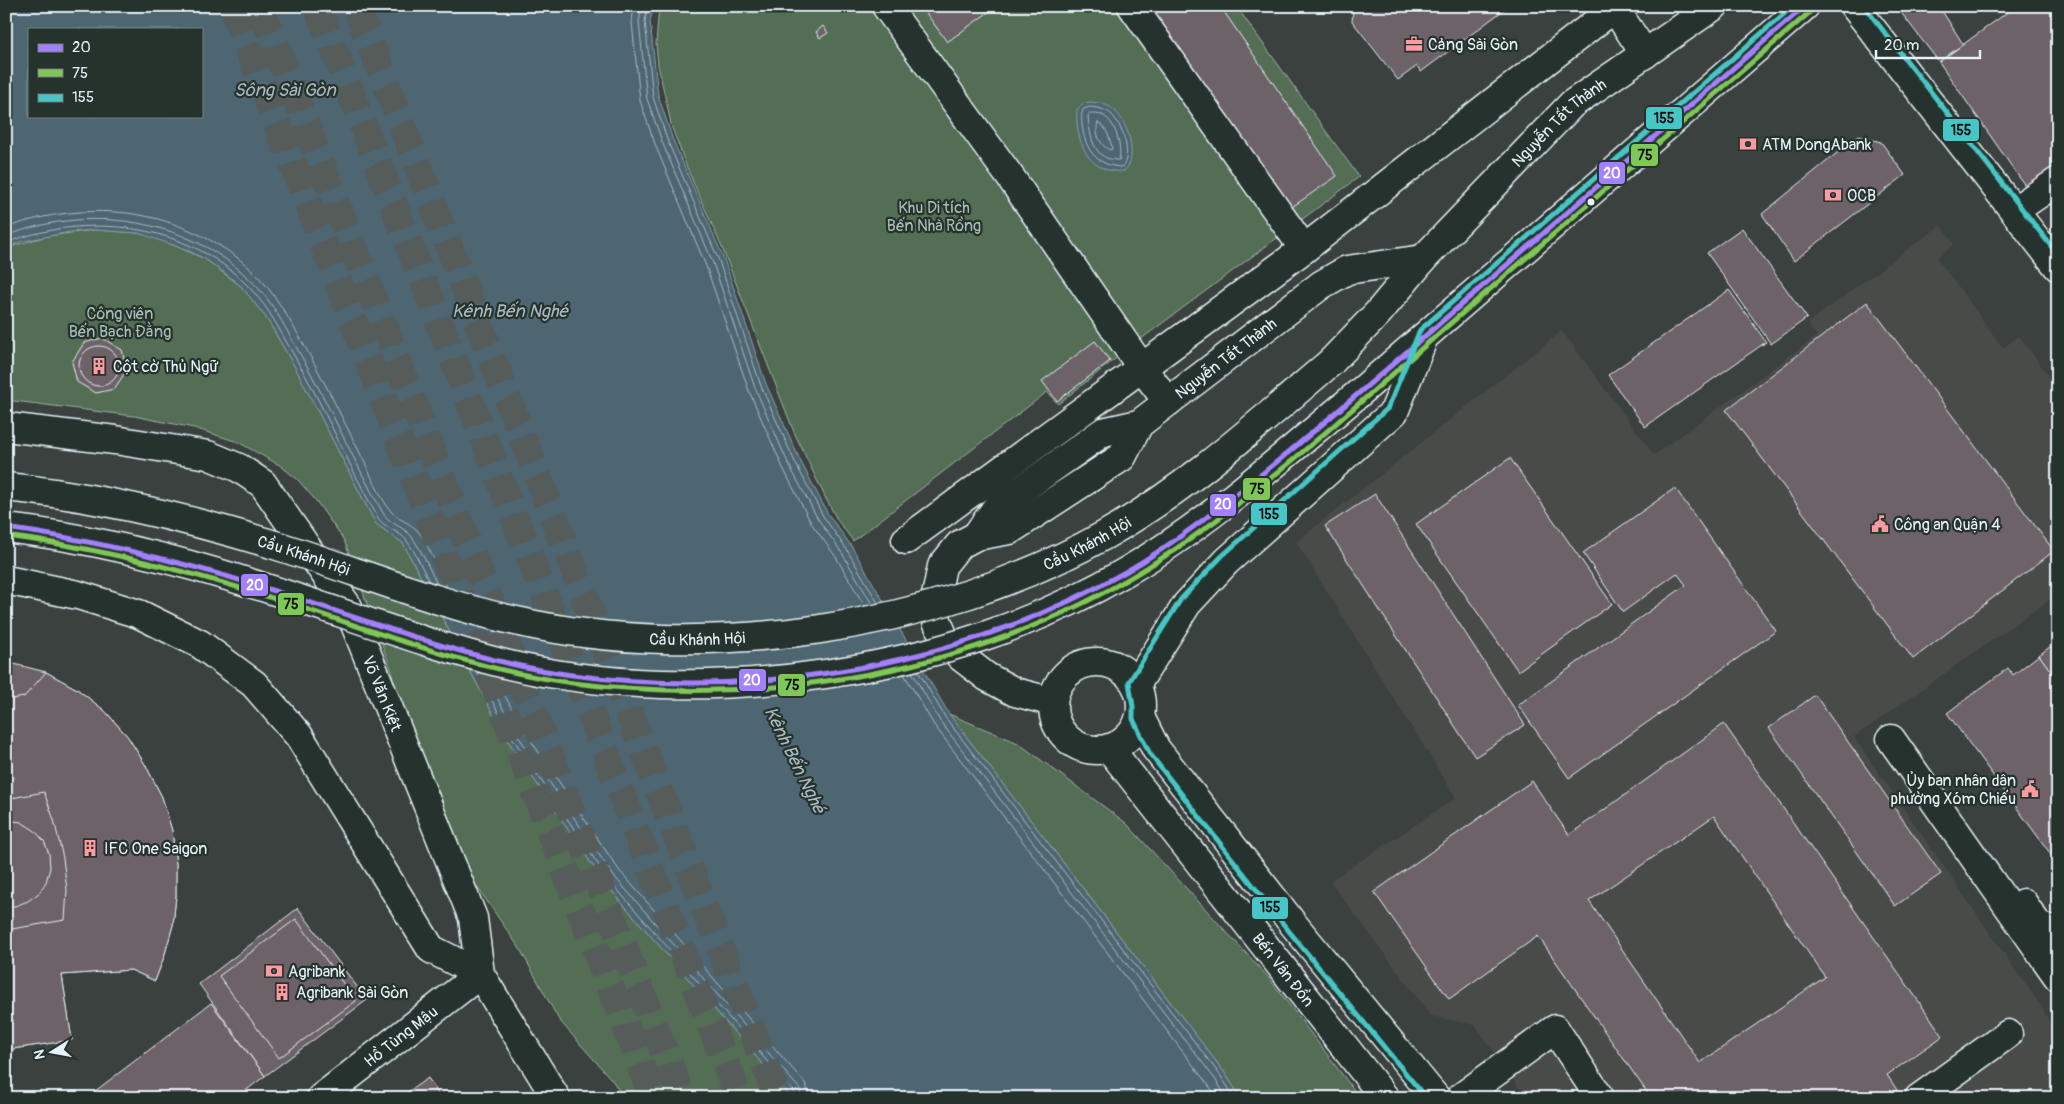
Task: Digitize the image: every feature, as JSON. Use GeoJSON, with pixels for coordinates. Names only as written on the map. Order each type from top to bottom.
{"type":"FeatureCollection","features":[{"type":"Feature","properties":{"kind":"main road"},"geometry":{"type":"LineString","coordinates":[[886,6],[1011,178],[1142,368],[1168,402]]}},
{"type":"Feature","properties":{"kind":"main road"},"geometry":{"type":"LineString","coordinates":[[1132,6],[1304,249]]}},
{"type":"Feature","properties":{"kind":"main road","name":"Nguyễn Tất Thành"},"geometry":{"type":"LineString","coordinates":[[1331,362],[1378,313],[1423,260],[1572,104],[1714,6]]}},
{"type":"Feature","properties":{"kind":"main road"},"geometry":{"type":"LineString","coordinates":[[6,528],[102,545],[187,565],[268,589],[384,628],[508,664],[567,675],[625,682],[741,682],[801,677],[912,657],[973,640],[1083,594],[1133,568],[1218,509],[1358,394],[1805,6]]}},
{"type":"Feature","properties":{"kind":"main road"},"geometry":{"type":"LineString","coordinates":[[1854,6],[2058,267]]}},
{"type":"Feature","properties":{"kind":"main road"},"geometry":{"type":"LineString","coordinates":[[906,540],[1304,249],[1615,7],[1645,54]]}},
{"type":"Feature","properties":{"kind":"main road"},"geometry":{"type":"LineString","coordinates":[[2015,210],[2058,181]]}},
{"type":"Feature","properties":{"kind":"main road","name":"Nguyễn Tất Thành"},"geometry":{"type":"LineString","coordinates":[[1053,702],[1015,692],[987,677],[961,657],[945,640],[937,620],[935,601],[942,566],[959,545],[976,536],[997,507],[1103,432],[1139,424],[1320,285],[1347,270],[1423,260]]}},
{"type":"Feature","properties":{"kind":"main road"},"geometry":{"type":"LineString","coordinates":[[1136,685],[1187,604],[1227,561],[1394,412],[1425,336]]}},
{"type":"Feature","properties":{"kind":"main road","name":"Cầu Khánh Hội"},"geometry":{"type":"LineString","coordinates":[[6,487],[108,502],[198,524],[279,547],[407,589],[515,621],[569,631],[618,636],[676,639],[741,638],[848,625],[896,614],[956,598],[1009,580],[1061,558],[1105,535],[1149,508],[1202,470],[1331,362]]}},
{"type":"Feature","properties":{"kind":"main road","name":"Võ Văn Kiệt"},"geometry":{"type":"LineString","coordinates":[[6,427],[115,440],[208,455],[239,468],[263,484],[348,607],[473,918],[480,974],[556,1098]]}},
{"type":"Feature","properties":{"kind":"main road"},"geometry":{"type":"LineString","coordinates":[[6,580],[78,595],[139,614],[200,644],[254,684],[299,736],[431,949],[480,974]]}},
{"type":"Feature","properties":{"kind":"main road"},"geometry":{"type":"LineString","coordinates":[[1091,662],[1104,662],[1121,669],[1136,685],[1141,706],[1140,717],[1134,731],[1120,743],[1109,748],[1099,750],[1083,747],[1063,733],[1055,718],[1053,702],[1059,683],[1072,669],[1091,662]]}},
{"type":"Feature","properties":{"kind":"main road"},"geometry":{"type":"LineString","coordinates":[[1140,717],[1156,748],[1180,779],[1294,925],[1436,1098]]}},
{"type":"Feature","properties":{"kind":"main road"},"geometry":{"type":"LineString","coordinates":[[2058,930],[2040,928],[1901,737],[2058,977]]}},
{"type":"Feature","properties":{"kind":"main road","name":"Bến Vân Đồn"},"geometry":{"type":"LineString","coordinates":[[1109,748],[1385,1098]]}},
{"type":"Feature","properties":{"kind":"main road","name":"Hồ Tùng Mậu"},"geometry":{"type":"LineString","coordinates":[[321,1098],[480,974]]}},
{"type":"Feature","properties":{"kind":"main road"},"geometry":{"type":"LineString","coordinates":[[1460,1098],[1555,1029],[1600,1098]]}},
{"type":"Feature","properties":{"kind":"main road"},"geometry":{"type":"LineString","coordinates":[[1919,1098],[2008,1034]]}},
{"type":"Feature","properties":{"kind":"shaded area"},"geometry":{"type":"Polygon","coordinates":[[[1941,225],[1954,244],[1937,258],[2003,348],[2019,336],[2058,389],[2058,594],[1854,737],[2040,1005],[2058,1037],[2058,1098],[1526,1098],[1475,1025],[1431,1016],[1330,881],[1456,798],[1296,542],[1562,331],[1654,455],[1817,336],[1807,323],[1941,225]]]}},
{"type":"Feature","properties":{"kind":"green space","name":"Khu Di tích Bến Nhà Rồng"},"geometry":{"type":"Polygon","coordinates":[[[659,6],[1236,6],[1359,177],[1129,348],[1058,404],[1047,392],[853,541],[838,521],[826,499],[794,432],[723,250],[672,128],[658,65],[656,44],[659,6]]]}},
{"type":"Feature","properties":{"kind":"green space","name":"Công viên Bến Bạch Đằng"},"geometry":{"type":"Polygon","coordinates":[[[95,230],[138,233],[162,240],[205,259],[242,287],[267,319],[296,369],[376,524],[403,543],[504,735],[604,882],[792,1098],[624,1098],[612,1080],[559,1020],[520,949],[473,881],[395,694],[392,672],[344,540],[316,501],[298,480],[281,466],[238,442],[194,428],[134,416],[6,400],[6,248],[47,236],[95,230]]]}},
{"type":"Feature","properties":{"kind":"green space"},"geometry":{"type":"Polygon","coordinates":[[[949,714],[1018,743],[1126,823],[1269,978],[1360,1098],[1241,1098],[1224,1072],[949,714]]]}},
{"type":"Feature","properties":{"kind":"water","name":"Kênh Bến Nghé"},"geometry":{"type":"Polygon","coordinates":[[[6,6],[654,6],[650,21],[658,95],[673,140],[724,259],[766,384],[800,460],[828,514],[852,547],[949,714],[1224,1072],[1241,1098],[792,1098],[604,882],[504,735],[403,543],[376,524],[296,369],[267,319],[242,287],[205,259],[185,249],[138,233],[95,230],[70,232],[23,241],[6,248],[6,6]]]}},
{"type":"Feature","properties":{"kind":"water"},"geometry":{"type":"Polygon","coordinates":[[[1090,102],[1110,107],[1120,116],[1124,123],[1130,141],[1131,159],[1124,171],[1112,171],[1101,167],[1086,153],[1078,133],[1077,110],[1082,104],[1090,102]]]}},
{"type":"Feature","properties":{"kind":"building"},"geometry":{"type":"Polygon","coordinates":[[[921,6],[997,6],[947,42],[921,6]]]}},
{"type":"Feature","properties":{"kind":"building"},"geometry":{"type":"Polygon","coordinates":[[[1150,6],[1220,6],[1337,176],[1289,209],[1150,6]]]}},
{"type":"Feature","properties":{"kind":"building","name":"Cảng Sài Gòn"},"geometry":{"type":"Polygon","coordinates":[[[1359,6],[1509,6],[1421,72],[1417,66],[1398,80],[1352,21],[1353,11],[1359,6]]]}},
{"type":"Feature","properties":{"kind":"building"},"geometry":{"type":"Polygon","coordinates":[[[1896,6],[1939,6],[1963,44],[1939,62],[1896,6]]]}},
{"type":"Feature","properties":{"kind":"building"},"geometry":{"type":"Polygon","coordinates":[[[2016,6],[2056,6],[2058,9],[2058,164],[2026,187],[1939,62],[2016,6]]]}},
{"type":"Feature","properties":{"kind":"building"},"geometry":{"type":"Polygon","coordinates":[[[823,26],[828,33],[820,38],[816,32],[823,26]]]}},
{"type":"Feature","properties":{"kind":"building","name":"OCB"},"geometry":{"type":"Polygon","coordinates":[[[1858,136],[1881,142],[1905,175],[1794,261],[1762,214],[1858,136]]]}},
{"type":"Feature","properties":{"kind":"building"},"geometry":{"type":"Polygon","coordinates":[[[1742,228],[1807,318],[1771,344],[1707,253],[1742,228]]]}},
{"type":"Feature","properties":{"kind":"building"},"geometry":{"type":"Polygon","coordinates":[[[1729,290],[1766,342],[1645,427],[1608,375],[1729,290]]]}},
{"type":"Feature","properties":{"kind":"building"},"geometry":{"type":"Polygon","coordinates":[[[1867,302],[2054,551],[1913,659],[1726,410],[1867,302]]]}},
{"type":"Feature","properties":{"kind":"building"},"geometry":{"type":"Polygon","coordinates":[[[102,338],[122,350],[127,370],[114,389],[96,393],[77,382],[72,362],[84,343],[102,338]]]}},
{"type":"Feature","properties":{"kind":"building"},"geometry":{"type":"Polygon","coordinates":[[[1095,341],[1110,361],[1057,401],[1042,381],[1095,341]]]}},
{"type":"Feature","properties":{"kind":"building","name":"Cột cờ Thủ Ngữ"},"geometry":{"type":"Polygon","coordinates":[[[99,346],[113,352],[119,366],[113,380],[99,386],[85,380],[79,366],[85,352],[99,346]]]}},
{"type":"Feature","properties":{"kind":"building"},"geometry":{"type":"Polygon","coordinates":[[[1510,458],[1612,604],[1518,671],[1416,524],[1510,458]]]}},
{"type":"Feature","properties":{"kind":"building"},"geometry":{"type":"Polygon","coordinates":[[[1675,488],[1776,631],[1569,778],[1518,705],[1686,585],[1677,573],[1623,612],[1583,553],[1675,488]]]}},
{"type":"Feature","properties":{"kind":"building"},"geometry":{"type":"Polygon","coordinates":[[[1375,494],[1525,725],[1475,757],[1325,526],[1375,494]]]}},
{"type":"Feature","properties":{"kind":"building"},"geometry":{"type":"Polygon","coordinates":[[[2058,641],[2058,681],[2039,655],[2058,641]]]}},
{"type":"Feature","properties":{"kind":"building","name":"Ủy ban nhân dân phường Xóm Chiếu"},"geometry":{"type":"Polygon","coordinates":[[[2039,655],[2058,681],[2058,864],[1947,713],[2008,668],[2013,675],[2039,655]]]}},
{"type":"Feature","properties":{"kind":"building","name":"IFC One Saigon"},"geometry":{"type":"Polygon","coordinates":[[[6,662],[46,672],[77,689],[105,711],[128,737],[162,797],[172,831],[176,864],[176,896],[173,925],[155,981],[131,970],[62,975],[72,1040],[6,1050],[6,662]]]}},
{"type":"Feature","properties":{"kind":"building","name":"IFC One Saigon"},"geometry":{"type":"Polygon","coordinates":[[[46,672],[77,689],[105,711],[128,737],[162,797],[172,831],[176,864],[176,896],[173,925],[155,981],[131,970],[62,975],[72,1040],[6,1050],[6,700],[24,697],[46,672]]]}},
{"type":"Feature","properties":{"kind":"building"},"geometry":{"type":"Polygon","coordinates":[[[1815,695],[1941,874],[1895,906],[1769,728],[1815,695]]]}},
{"type":"Feature","properties":{"kind":"building"},"geometry":{"type":"Polygon","coordinates":[[[1724,724],[1943,1036],[1887,1075],[1897,1090],[1886,1098],[1736,1098],[1733,1093],[1727,1098],[1651,1098],[1538,936],[1449,999],[1374,892],[1532,781],[1569,835],[1724,724]],[[1714,816],[1589,901],[1700,1063],[1825,977],[1714,816]]]}},
{"type":"Feature","properties":{"kind":"building"},"geometry":{"type":"Polygon","coordinates":[[[44,792],[54,820],[63,858],[67,890],[65,920],[6,930],[6,799],[44,792]]]}},
{"type":"Feature","properties":{"kind":"building"},"geometry":{"type":"Polygon","coordinates":[[[6,820],[21,822],[34,830],[44,841],[49,854],[50,868],[46,882],[39,893],[28,901],[15,906],[6,906],[6,820]]]}},
{"type":"Feature","properties":{"kind":"building","name":"Agribank Sài Gòn"},"geometry":{"type":"Polygon","coordinates":[[[298,908],[367,1000],[265,1076],[199,984],[298,908]]]}},
{"type":"Feature","properties":{"kind":"building","name":"Agribank Sài Gòn"},"geometry":{"type":"Polygon","coordinates":[[[296,919],[356,1001],[279,1058],[219,976],[296,919]]]}},
{"type":"Feature","properties":{"kind":"building"},"geometry":{"type":"Polygon","coordinates":[[[211,1003],[265,1076],[236,1098],[86,1098],[211,1003]]]}},
{"type":"Feature","properties":{"kind":"building"},"geometry":{"type":"Polygon","coordinates":[[[428,1078],[441,1098],[399,1098],[428,1078]]]}},
{"type":"Feature","properties":{"kind":"tunnel"},"geometry":{"type":"LineString","coordinates":[[232,6],[653,1098]]}},
{"type":"Feature","properties":{"kind":"tunnel"},"geometry":{"type":"LineString","coordinates":[[260,6],[682,1098]]}},
{"type":"Feature","properties":{"kind":"tunnel"},"geometry":{"type":"LineString","coordinates":[[317,6],[739,1098]]}},
{"type":"Feature","properties":{"kind":"tunnel"},"geometry":{"type":"LineString","coordinates":[[356,6],[778,1098]]}},
{"type":"Feature","properties":{"kind":"transit line","name":"155"},"geometry":{"type":"LineString","coordinates":[[1426,1098],[1288,930],[1150,754],[1133,719],[1129,682],[1181,599],[1222,556],[1388,408],[1420,330],[1793,6]]}},
{"type":"Feature","properties":{"kind":"transit line","name":"20"},"geometry":{"type":"LineString","coordinates":[[6,528],[82,541],[157,557],[268,589],[470,654],[538,670],[572,675],[644,682],[715,683],[787,678],[858,668],[928,652],[997,631],[1063,604],[1127,571],[1199,523],[1268,469],[1355,396],[1805,6]]}},
{"type":"Feature","properties":{"kind":"transit line","name":"155"},"geometry":{"type":"LineString","coordinates":[[1864,6],[2058,255]]}},
{"type":"Feature","properties":{"kind":"transit line","name":"75"},"geometry":{"type":"LineString","coordinates":[[6,536],[83,548],[158,565],[269,597],[471,662],[539,678],[573,683],[647,689],[722,690],[797,685],[871,674],[943,657],[1014,633],[1083,603],[1148,567],[1225,514],[1337,423],[1810,12]]}},
{"type":"Feature","properties":{"kind":"place","name":"Cảng Sài Gòn"},"geometry":{"type":"Point","coordinates":[1414,44]}},
{"type":"Feature","properties":{"kind":"place","name":"ATM DongAbank"},"geometry":{"type":"Point","coordinates":[1748,144]}},
{"type":"Feature","properties":{"kind":"place","name":"OCB"},"geometry":{"type":"Point","coordinates":[1833,195]}},
{"type":"Feature","properties":{"kind":"place","name":"Cột cờ Thủ Ngữ"},"geometry":{"type":"Point","coordinates":[99,366]}},
{"type":"Feature","properties":{"kind":"place","name":"Công an Quận 4"},"geometry":{"type":"Point","coordinates":[1880,524]}},
{"type":"Feature","properties":{"kind":"place","name":"Ủy ban nhân dân phường Xóm Chiếu"},"geometry":{"type":"Point","coordinates":[2030,789]}},
{"type":"Feature","properties":{"kind":"place","name":"IFC One Saigon"},"geometry":{"type":"Point","coordinates":[90,848]}},
{"type":"Feature","properties":{"kind":"place","name":"Agribank"},"geometry":{"type":"Point","coordinates":[274,971]}},
{"type":"Feature","properties":{"kind":"place","name":"Agribank Sài Gòn"},"geometry":{"type":"Point","coordinates":[282,992]}},
{"type":"Feature","properties":{"kind":"water label","name":"Sông Sài Gòn"},"geometry":{"type":"Point","coordinates":[285,90]}}]}
